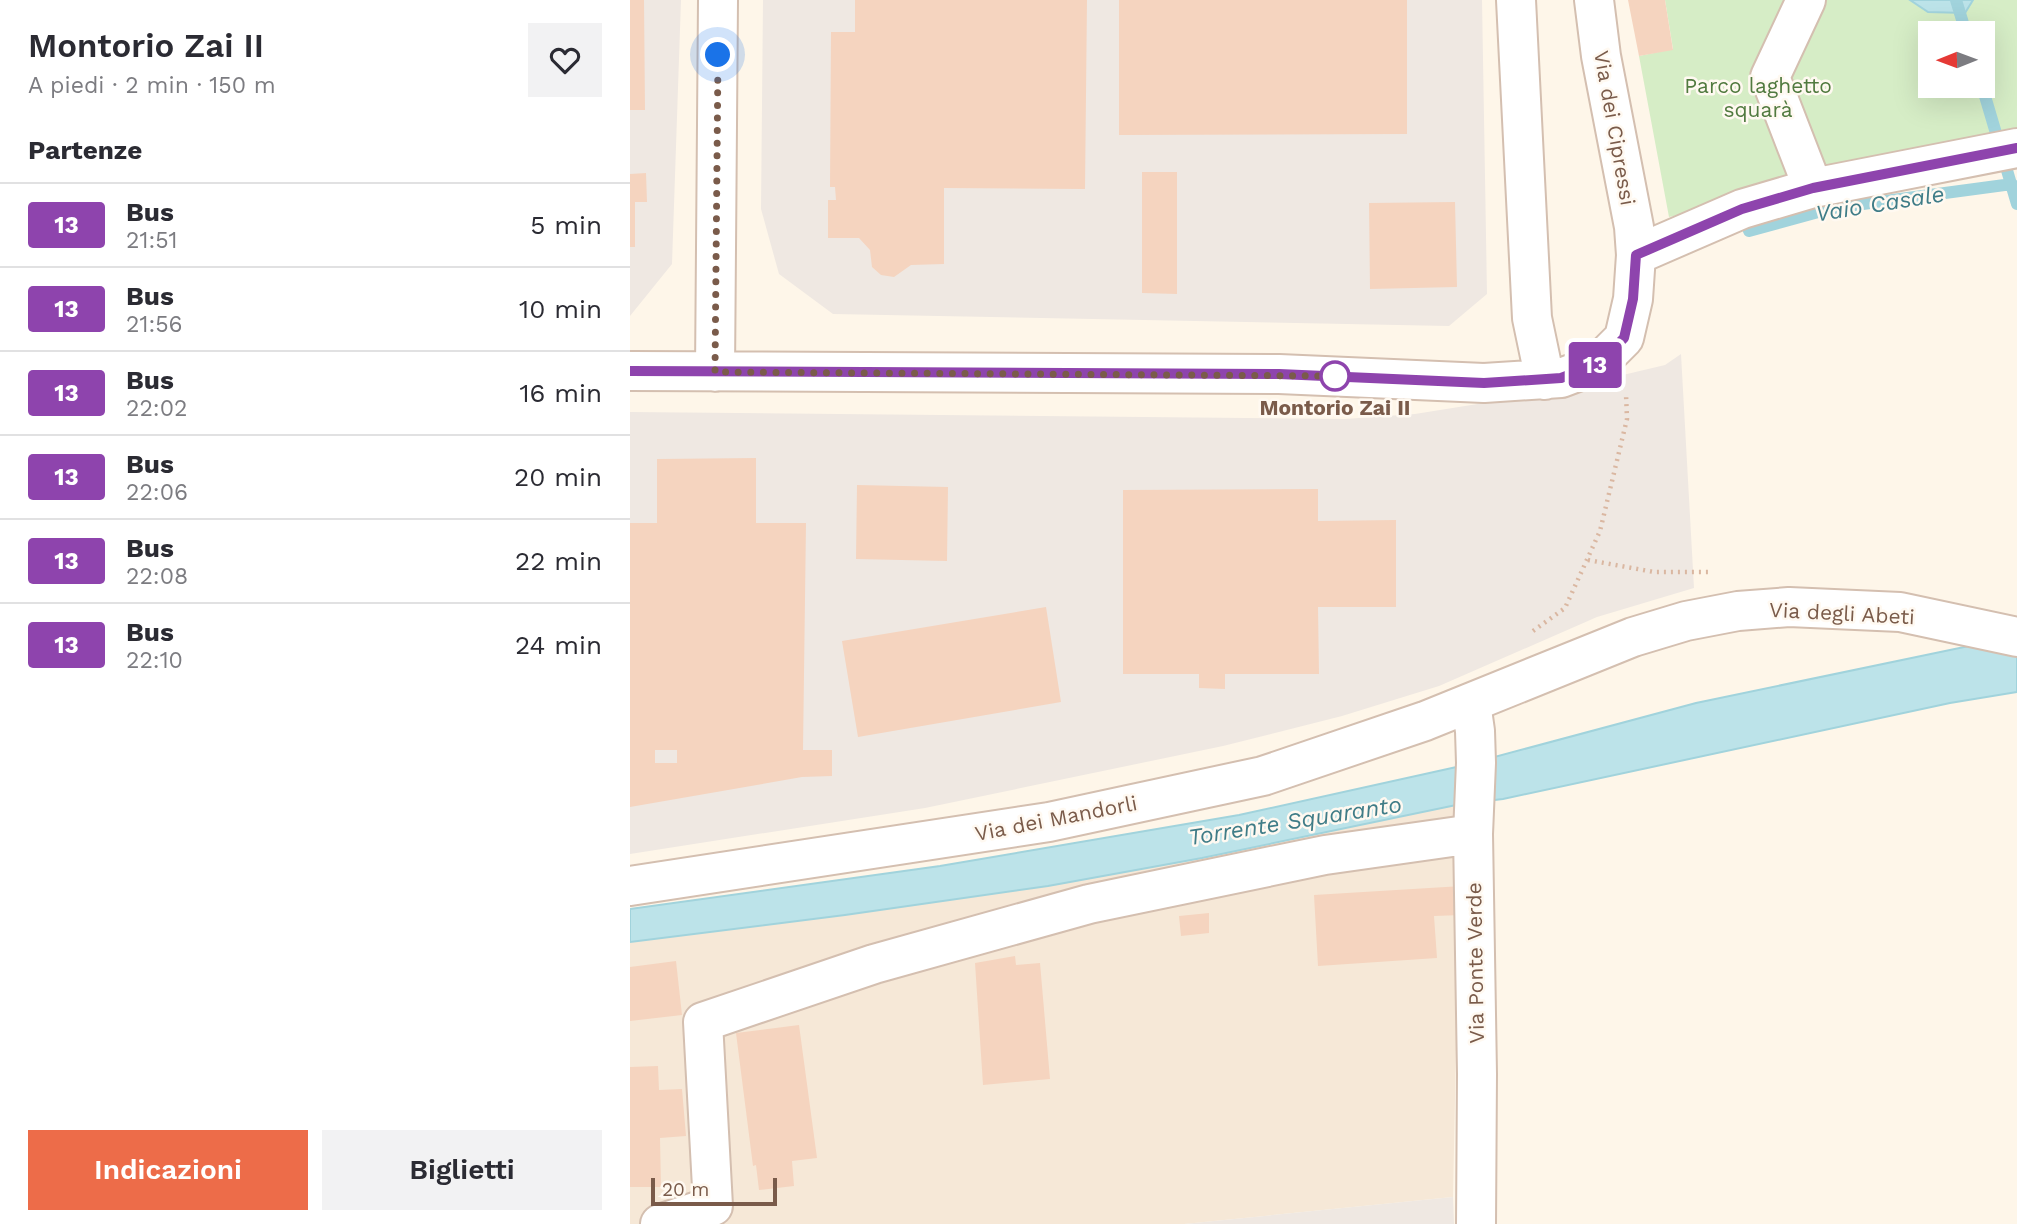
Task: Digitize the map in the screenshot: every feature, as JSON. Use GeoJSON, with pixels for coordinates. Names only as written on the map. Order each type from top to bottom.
{"type":"FeatureCollection","features":[{"type":"Feature","properties":{"kind":"street"},"geometry":{"type":"LineString","coordinates":[[715,372],[718,0]]}},
{"type":"Feature","properties":{"kind":"street"},"geometry":{"type":"LineString","coordinates":[[1516,0],[1532,318],[1545,380]]}},
{"type":"Feature","properties":{"kind":"street","name":"Via dei Cipressi"},"geometry":{"type":"LineString","coordinates":[[1594,0],[1601,56],[1636,255],[1633,299],[1624,338]]}},
{"type":"Feature","properties":{"kind":"street"},"geometry":{"type":"LineString","coordinates":[[1806,0],[1770,77],[1813,188]]}},
{"type":"Feature","properties":{"kind":"street"},"geometry":{"type":"LineString","coordinates":[[1636,255],[1742,209],[1813,188],[2017,148]]}},
{"type":"Feature","properties":{"kind":"street"},"geometry":{"type":"LineString","coordinates":[[630,371],[1279,374],[1484,383],[1561,378],[1598,364],[1624,338]]}},
{"type":"Feature","properties":{"kind":"street","name":"Via degli Abeti"},"geometry":{"type":"LineString","coordinates":[[1471,703],[1633,637],[1686,621],[1738,611],[1789,607],[1900,612],[2017,637]]}},
{"type":"Feature","properties":{"kind":"street","name":"Via Ponte Verde"},"geometry":{"type":"LineString","coordinates":[[1471,703],[1476,763],[1476,1224]]}},
{"type":"Feature","properties":{"kind":"street","name":"Via dei Mandorli"},"geometry":{"type":"LineString","coordinates":[[630,886],[1049,822],[1250,779],[1471,703]]}},
{"type":"Feature","properties":{"kind":"street"},"geometry":{"type":"LineString","coordinates":[[660,1224],[713,1206],[703,1022],[874,964],[1089,904],[1325,855],[1474,818]]}},
{"type":"Feature","properties":{"kind":"path"},"geometry":{"type":"LineString","coordinates":[[1522,638],[1565,608],[1600,531],[1627,419],[1624,338]]}},
{"type":"Feature","properties":{"kind":"shaded area"},"geometry":{"type":"Polygon","coordinates":[[[630,0],[681,0],[672,264],[630,316],[630,0]]]}},
{"type":"Feature","properties":{"kind":"shaded area"},"geometry":{"type":"Polygon","coordinates":[[[763,0],[1482,0],[1487,294],[1449,326],[833,314],[779,274],[761,209],[763,0]]]}},
{"type":"Feature","properties":{"kind":"shaded area"},"geometry":{"type":"Polygon","coordinates":[[[1681,354],[1694,588],[1597,617],[1439,686],[1342,716],[1223,746],[925,808],[630,854],[630,412],[1345,419],[1415,414],[1547,393],[1665,365],[1681,354]]]}},
{"type":"Feature","properties":{"kind":"shaded area"},"geometry":{"type":"Polygon","coordinates":[[[1461,804],[1453,1197],[1184,1224],[630,1224],[630,942],[1048,886],[1202,858],[1461,804]]]}},
{"type":"Feature","properties":{"kind":"shaded area"},"geometry":{"type":"Polygon","coordinates":[[[1453,1197],[1454,1224],[1184,1224],[1453,1197]]]}},
{"type":"Feature","properties":{"kind":"green space","name":"Parco laghetto squarà"},"geometry":{"type":"Polygon","coordinates":[[[1665,0],[2017,0],[2017,140],[1669,217],[1639,56],[1673,49],[1665,0]]]}},
{"type":"Feature","properties":{"kind":"water"},"geometry":{"type":"Polygon","coordinates":[[[1910,0],[1973,0],[1965,13],[1928,12],[1910,0]]]}},
{"type":"Feature","properties":{"kind":"water","name":"Torrente Squaranto"},"geometry":{"type":"Polygon","coordinates":[[[2017,636],[2017,692],[1950,703],[1503,799],[1461,804],[1202,858],[1048,886],[630,942],[630,909],[940,866],[1239,815],[1461,766],[1696,703],[2017,636]]]}},
{"type":"Feature","properties":{"kind":"building"},"geometry":{"type":"Polygon","coordinates":[[[630,0],[644,0],[645,110],[630,110],[630,0]]]}},
{"type":"Feature","properties":{"kind":"building"},"geometry":{"type":"Polygon","coordinates":[[[855,0],[1087,0],[1085,189],[944,188],[944,264],[911,265],[894,277],[881,275],[872,267],[870,250],[859,238],[828,238],[828,200],[836,200],[835,187],[830,187],[831,32],[855,32],[855,0]]]}},
{"type":"Feature","properties":{"kind":"building"},"geometry":{"type":"Polygon","coordinates":[[[1119,0],[1407,0],[1407,134],[1119,135],[1119,0]]]}},
{"type":"Feature","properties":{"kind":"building"},"geometry":{"type":"Polygon","coordinates":[[[1628,0],[1665,0],[1673,50],[1639,56],[1628,0]]]}},
{"type":"Feature","properties":{"kind":"building"},"geometry":{"type":"Polygon","coordinates":[[[1142,172],[1177,172],[1177,294],[1142,293],[1142,172]]]}},
{"type":"Feature","properties":{"kind":"building"},"geometry":{"type":"Polygon","coordinates":[[[646,173],[647,202],[635,202],[635,247],[630,247],[630,174],[646,173]]]}},
{"type":"Feature","properties":{"kind":"building"},"geometry":{"type":"Polygon","coordinates":[[[1455,202],[1457,287],[1370,289],[1369,203],[1455,202]]]}},
{"type":"Feature","properties":{"kind":"building"},"geometry":{"type":"Polygon","coordinates":[[[756,458],[756,523],[806,523],[803,750],[832,750],[832,776],[802,777],[630,807],[630,523],[657,523],[657,459],[756,458]],[[655,750],[655,763],[677,763],[677,750],[655,750]]]}},
{"type":"Feature","properties":{"kind":"building"},"geometry":{"type":"Polygon","coordinates":[[[857,485],[948,487],[947,561],[856,559],[857,485]]]}},
{"type":"Feature","properties":{"kind":"building"},"geometry":{"type":"Polygon","coordinates":[[[1318,489],[1318,521],[1396,520],[1396,607],[1318,607],[1319,674],[1225,674],[1225,689],[1199,688],[1199,674],[1123,674],[1123,490],[1318,489]]]}},
{"type":"Feature","properties":{"kind":"building"},"geometry":{"type":"Polygon","coordinates":[[[1046,607],[1061,702],[858,737],[842,641],[1046,607]]]}},
{"type":"Feature","properties":{"kind":"building"},"geometry":{"type":"Polygon","coordinates":[[[1462,886],[1462,915],[1434,916],[1437,958],[1318,966],[1314,895],[1462,886]]]}},
{"type":"Feature","properties":{"kind":"building"},"geometry":{"type":"Polygon","coordinates":[[[1209,913],[1209,933],[1181,936],[1179,916],[1209,913]]]}},
{"type":"Feature","properties":{"kind":"building"},"geometry":{"type":"Polygon","coordinates":[[[1015,956],[1016,965],[1040,963],[1050,1079],[983,1085],[975,963],[1015,956]]]}},
{"type":"Feature","properties":{"kind":"building"},"geometry":{"type":"Polygon","coordinates":[[[676,961],[682,1015],[630,1021],[630,967],[676,961]]]}},
{"type":"Feature","properties":{"kind":"building"},"geometry":{"type":"Polygon","coordinates":[[[799,1025],[817,1158],[792,1161],[794,1186],[759,1190],[756,1165],[753,1166],[736,1033],[799,1025]]]}},
{"type":"Feature","properties":{"kind":"building"},"geometry":{"type":"Polygon","coordinates":[[[658,1066],[659,1090],[682,1089],[686,1136],[660,1138],[661,1187],[630,1187],[630,1067],[658,1066]]]}},
{"type":"Feature","properties":{"kind":"waterway"},"geometry":{"type":"LineString","coordinates":[[1956,0],[1962,21]]}},
{"type":"Feature","properties":{"kind":"waterway"},"geometry":{"type":"LineString","coordinates":[[1986,98],[2017,204]]}},
{"type":"Feature","properties":{"kind":"waterway","name":"Vaio Casale"},"geometry":{"type":"LineString","coordinates":[[1749,231],[1833,208],[2012,184]]}},
{"type":"Feature","properties":{"kind":"bus line","name":"13"},"geometry":{"type":"LineString","coordinates":[[630,371],[1279,374],[1484,383],[1561,378],[1598,364],[1624,338],[1633,299],[1636,255],[1742,209],[1813,188],[2017,148]]}},
{"type":"Feature","properties":{"kind":"place","name":"Montorio Zai II"},"geometry":{"type":"Point","coordinates":[1335,376]}},
{"type":"Feature","properties":{"kind":"route"},"geometry":{"type":"LineString","coordinates":[[718,55],[715,372],[1335,376]]}}]}
